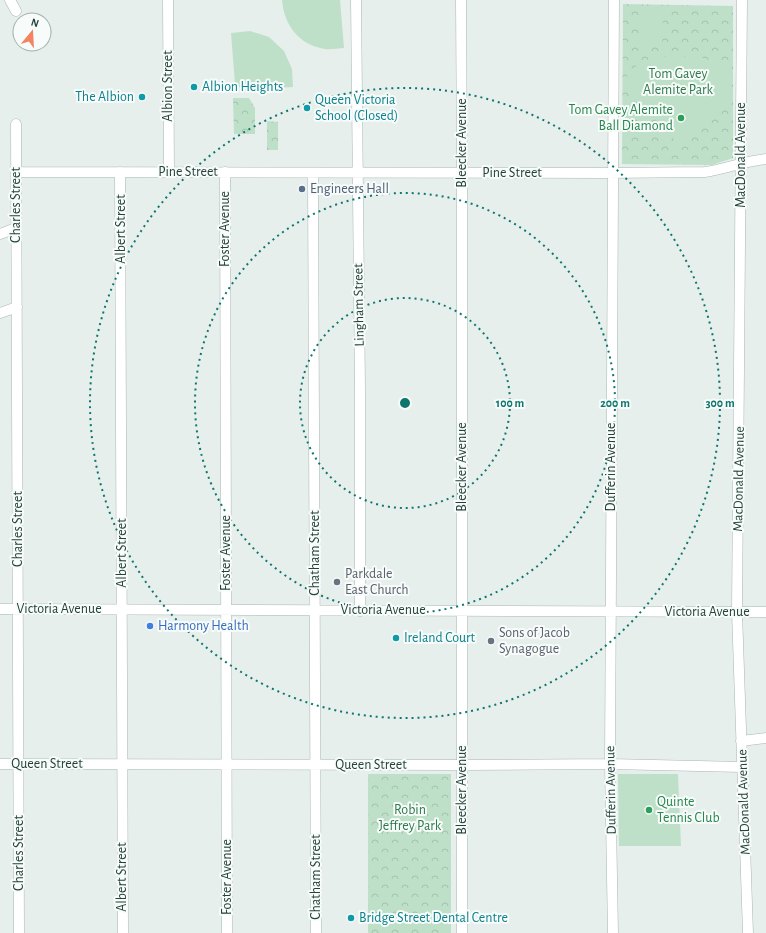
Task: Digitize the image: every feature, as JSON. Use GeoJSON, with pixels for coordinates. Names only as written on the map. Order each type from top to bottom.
{"type":"FeatureCollection","features":[{"type":"Feature","properties":{"kind":"street"},"geometry":{"type":"LineString","coordinates":[[10,0],[16,11]]}},
{"type":"Feature","properties":{"kind":"street","name":"Albion Street"},"geometry":{"type":"LineString","coordinates":[[168,0],[169,172]]}},
{"type":"Feature","properties":{"kind":"street","name":"Lingham Street"},"geometry":{"type":"LineString","coordinates":[[356,0],[360,389],[360,610]]}},
{"type":"Feature","properties":{"kind":"street","name":"Bleecker Avenue"},"geometry":{"type":"LineString","coordinates":[[461,0],[462,933]]}},
{"type":"Feature","properties":{"kind":"street","name":"Dufferin Avenue"},"geometry":{"type":"LineString","coordinates":[[613,933],[610,764],[610,611],[614,0]]}},
{"type":"Feature","properties":{"kind":"street","name":"MacDonald Avenue"},"geometry":{"type":"LineString","coordinates":[[742,0],[742,164],[737,612],[748,933]]}},
{"type":"Feature","properties":{"kind":"street","name":"Charles Street"},"geometry":{"type":"LineString","coordinates":[[16,124],[20,933]]}},
{"type":"Feature","properties":{"kind":"street","name":"Pine Street"},"geometry":{"type":"LineString","coordinates":[[16,172],[705,172],[766,159]]}},
{"type":"Feature","properties":{"kind":"street","name":"Albert Street"},"geometry":{"type":"LineString","coordinates":[[120,172],[123,933]]}},
{"type":"Feature","properties":{"kind":"street","name":"Foster Avenue"},"geometry":{"type":"LineString","coordinates":[[225,172],[227,933]]}},
{"type":"Feature","properties":{"kind":"street","name":"Chatham Street"},"geometry":{"type":"LineString","coordinates":[[313,172],[316,933]]}},
{"type":"Feature","properties":{"kind":"street"},"geometry":{"type":"LineString","coordinates":[[0,234],[16,228]]}},
{"type":"Feature","properties":{"kind":"street"},"geometry":{"type":"LineString","coordinates":[[0,313],[17,307]]}},
{"type":"Feature","properties":{"kind":"street","name":"Victoria Avenue"},"geometry":{"type":"LineString","coordinates":[[0,609],[766,612]]}},
{"type":"Feature","properties":{"kind":"street"},"geometry":{"type":"LineString","coordinates":[[741,741],[766,738]]}},
{"type":"Feature","properties":{"kind":"street","name":"Queen Street"},"geometry":{"type":"LineString","coordinates":[[0,764],[610,764],[742,767]]}},
{"type":"Feature","properties":{"kind":"green space"},"geometry":{"type":"Polygon","coordinates":[[[282,0],[340,0],[344,48],[325,49],[316,47],[300,38],[294,32],[286,18],[282,0]]]}},
{"type":"Feature","properties":{"kind":"green space","name":"Tom Gavey Alemite Park"},"geometry":{"type":"Polygon","coordinates":[[[623,4],[733,6],[733,158],[712,165],[622,164],[623,4]]]}},
{"type":"Feature","properties":{"kind":"green space"},"geometry":{"type":"Polygon","coordinates":[[[640,10],[663,11],[662,47],[640,46],[640,10]]]}},
{"type":"Feature","properties":{"kind":"green space"},"geometry":{"type":"Polygon","coordinates":[[[250,31],[269,37],[284,51],[292,69],[293,87],[243,90],[235,84],[231,33],[250,31]]]}},
{"type":"Feature","properties":{"kind":"green space","name":"Tom Gavey Alemite Ball Diamond"},"geometry":{"type":"Polygon","coordinates":[[[691,56],[713,62],[732,74],[731,96],[682,141],[676,141],[628,91],[627,72],[644,62],[657,57],[691,56]]]}},
{"type":"Feature","properties":{"kind":"green space"},"geometry":{"type":"Polygon","coordinates":[[[233,98],[249,98],[255,108],[255,134],[234,134],[233,98]]]}},
{"type":"Feature","properties":{"kind":"green space"},"geometry":{"type":"Polygon","coordinates":[[[267,121],[278,122],[278,150],[267,150],[267,121]]]}},
{"type":"Feature","properties":{"kind":"green space","name":"Robin Jeffrey Park"},"geometry":{"type":"Polygon","coordinates":[[[368,774],[451,774],[451,933],[368,933],[368,774]]]}},
{"type":"Feature","properties":{"kind":"green space","name":"Quinte Tennis Club"},"geometry":{"type":"Polygon","coordinates":[[[618,774],[678,774],[681,846],[619,846],[618,774]]]}},
{"type":"Feature","properties":{"kind":"place","name":"Albion Heights"},"geometry":{"type":"Point","coordinates":[194,87]}},
{"type":"Feature","properties":{"kind":"place","name":"The Albion"},"geometry":{"type":"Point","coordinates":[142,97]}},
{"type":"Feature","properties":{"kind":"place","name":"Queen Victoria School (Closed)"},"geometry":{"type":"Point","coordinates":[307,108]}},
{"type":"Feature","properties":{"kind":"place","name":"Tom Gavey Alemite Ball Diamond"},"geometry":{"type":"Point","coordinates":[681,118]}},
{"type":"Feature","properties":{"kind":"place","name":"Engineers Hall"},"geometry":{"type":"Point","coordinates":[302,189]}},
{"type":"Feature","properties":{"kind":"place","name":"Parkdale East Church"},"geometry":{"type":"Point","coordinates":[337,582]}},
{"type":"Feature","properties":{"kind":"place","name":"Harmony Health"},"geometry":{"type":"Point","coordinates":[150,626]}},
{"type":"Feature","properties":{"kind":"place","name":"Ireland Court"},"geometry":{"type":"Point","coordinates":[396,638]}},
{"type":"Feature","properties":{"kind":"place","name":"Sons of Jacob Synagogue"},"geometry":{"type":"Point","coordinates":[491,641]}},
{"type":"Feature","properties":{"kind":"place","name":"Quinte Tennis Club"},"geometry":{"type":"Point","coordinates":[649,810]}},
{"type":"Feature","properties":{"kind":"place","name":"Bridge Street Dental Centre"},"geometry":{"type":"Point","coordinates":[351,918]}}]}
